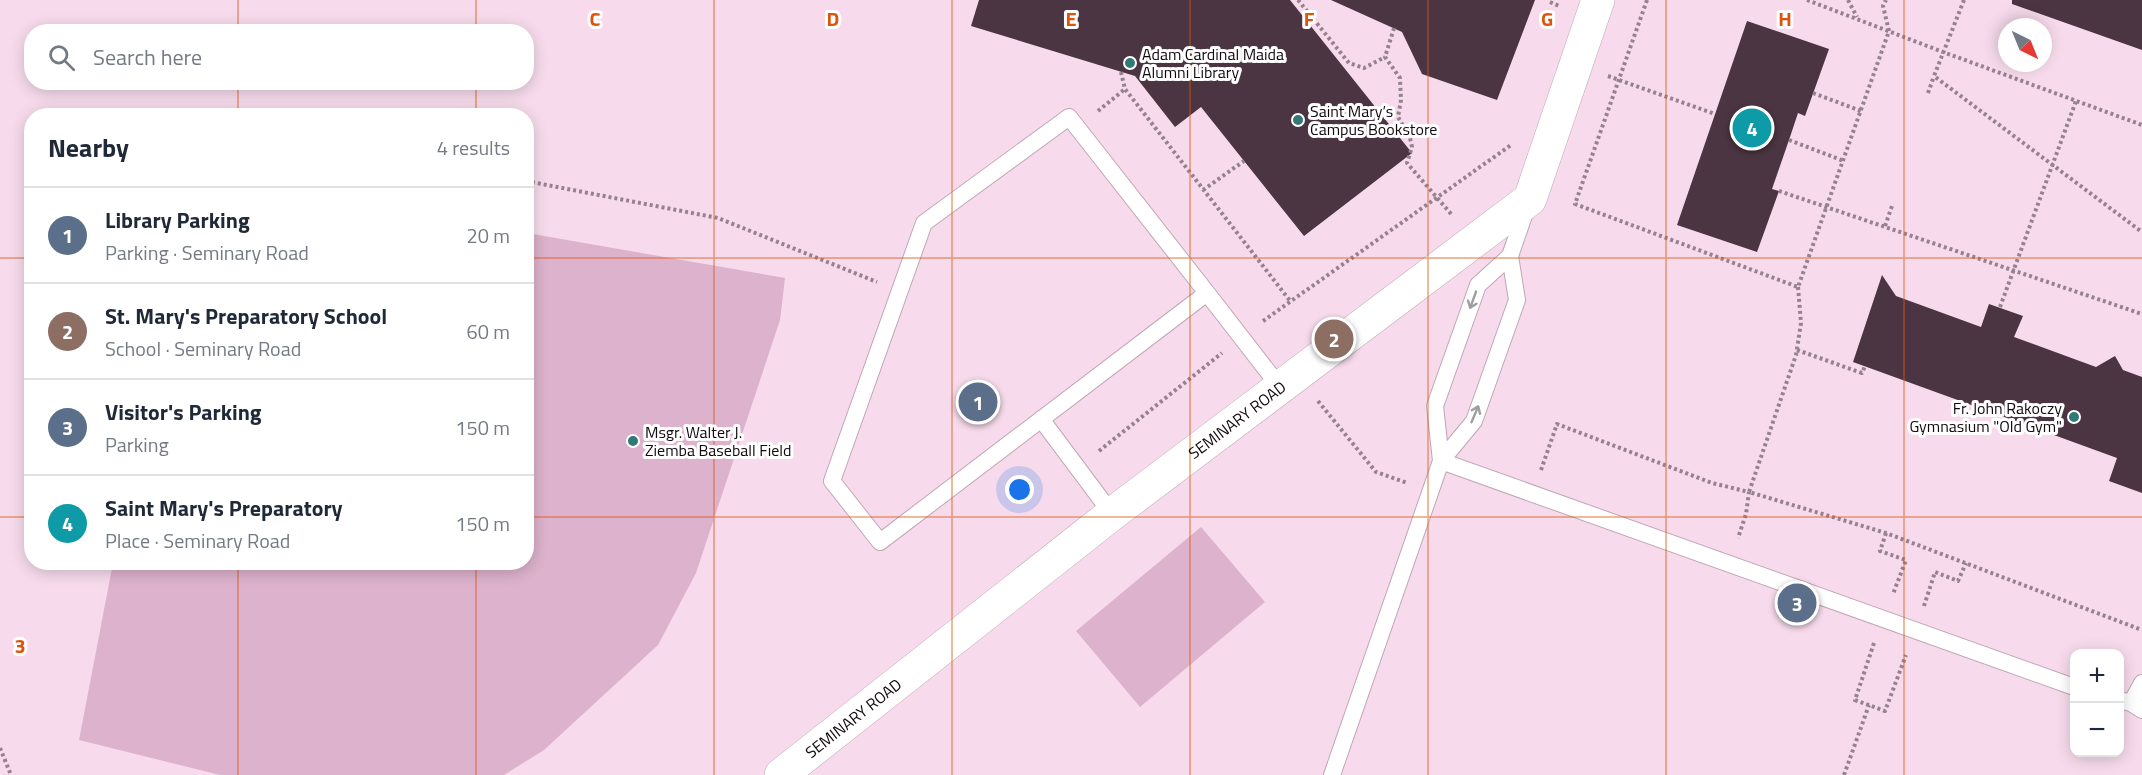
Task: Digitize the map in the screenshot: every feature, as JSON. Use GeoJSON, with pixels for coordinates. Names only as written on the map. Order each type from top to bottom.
{"type":"FeatureCollection","features":[{"type":"Feature","properties":{"kind":"street"},"geometry":{"type":"LineString","coordinates":[[1530,199],[1598,0]]}},
{"type":"Feature","properties":{"kind":"street","name":"SEMINARY ROAD"},"geometry":{"type":"LineString","coordinates":[[781,775],[1112,514],[1530,199]]}},
{"type":"Feature","properties":{"kind":"lane"},"geometry":{"type":"LineString","coordinates":[[1207,293],[880,542],[832,481],[924,223],[1069,117],[1207,293],[1242,340],[1288,380]]}},
{"type":"Feature","properties":{"kind":"lane"},"geometry":{"type":"LineString","coordinates":[[1332,775],[1441,461],[1474,421],[1517,300],[1510,256],[1530,199]]}},
{"type":"Feature","properties":{"kind":"lane"},"geometry":{"type":"LineString","coordinates":[[1441,461],[1435,406],[1478,285],[1510,256]]}},
{"type":"Feature","properties":{"kind":"lane"},"geometry":{"type":"LineString","coordinates":[[1041,419],[1112,514]]}},
{"type":"Feature","properties":{"kind":"lane"},"geometry":{"type":"LineString","coordinates":[[1441,461],[2070,686]]}},
{"type":"Feature","properties":{"kind":"lane"},"geometry":{"type":"LineString","coordinates":[[2131,704],[2142,683]]}},
{"type":"Feature","properties":{"kind":"path"},"geometry":{"type":"LineString","coordinates":[[1298,0],[1349,63],[1365,68],[1385,57],[1394,28]]}},
{"type":"Feature","properties":{"kind":"path"},"geometry":{"type":"LineString","coordinates":[[1647,0],[1575,204],[1798,287]]}},
{"type":"Feature","properties":{"kind":"path"},"geometry":{"type":"LineString","coordinates":[[1807,0],[2142,124]]}},
{"type":"Feature","properties":{"kind":"path"},"geometry":{"type":"LineString","coordinates":[[1848,0],[1858,18]]}},
{"type":"Feature","properties":{"kind":"path"},"geometry":{"type":"LineString","coordinates":[[1729,564],[1746,514],[1749,492],[1797,350],[1801,323],[1798,287],[1889,32],[1883,6],[1886,0]]}},
{"type":"Feature","properties":{"kind":"path"},"geometry":{"type":"LineString","coordinates":[[1928,93],[1965,0]]}},
{"type":"Feature","properties":{"kind":"path"},"geometry":{"type":"LineString","coordinates":[[1385,57],[1400,78],[1401,100],[1398,117],[1410,138],[1412,147],[1407,164],[1438,197],[1473,242]]}},
{"type":"Feature","properties":{"kind":"path"},"geometry":{"type":"LineString","coordinates":[[1576,64],[1715,114]]}},
{"type":"Feature","properties":{"kind":"path"},"geometry":{"type":"LineString","coordinates":[[1121,72],[1125,89],[1291,302]]}},
{"type":"Feature","properties":{"kind":"path"},"geometry":{"type":"LineString","coordinates":[[1934,76],[2142,232]]}},
{"type":"Feature","properties":{"kind":"path"},"geometry":{"type":"LineString","coordinates":[[1077,128],[1125,89]]}},
{"type":"Feature","properties":{"kind":"path"},"geometry":{"type":"LineString","coordinates":[[1813,93],[1861,111]]}},
{"type":"Feature","properties":{"kind":"path"},"geometry":{"type":"LineString","coordinates":[[2000,308],[2076,101]]}},
{"type":"Feature","properties":{"kind":"path"},"geometry":{"type":"LineString","coordinates":[[1078,468],[1226,350],[1242,340],[1259,323],[1519,139]]}},
{"type":"Feature","properties":{"kind":"path"},"geometry":{"type":"LineString","coordinates":[[1789,141],[1844,161]]}},
{"type":"Feature","properties":{"kind":"path"},"geometry":{"type":"LineString","coordinates":[[1203,190],[1244,161]]}},
{"type":"Feature","properties":{"kind":"path"},"geometry":{"type":"LineString","coordinates":[[534,183],[718,218],[900,291]]}},
{"type":"Feature","properties":{"kind":"path"},"geometry":{"type":"LineString","coordinates":[[1779,191],[2142,314]]}},
{"type":"Feature","properties":{"kind":"path"},"geometry":{"type":"LineString","coordinates":[[1885,226],[1892,206]]}},
{"type":"Feature","properties":{"kind":"path"},"geometry":{"type":"LineString","coordinates":[[1797,350],[1862,373],[1864,366]]}},
{"type":"Feature","properties":{"kind":"path"},"geometry":{"type":"LineString","coordinates":[[1288,380],[1376,472],[1431,491]]}},
{"type":"Feature","properties":{"kind":"path"},"geometry":{"type":"LineString","coordinates":[[1532,493],[1557,424],[1712,483],[1886,533],[2142,630]]}},
{"type":"Feature","properties":{"kind":"path"},"geometry":{"type":"LineString","coordinates":[[1844,775],[1869,705]]}},
{"type":"Feature","properties":{"kind":"path"},"geometry":{"type":"LineString","coordinates":[[0,748],[11,775]]}},
{"type":"Feature","properties":{"kind":"shaded area","name":"Msgr. Walter J. Ziemba Baseball Field"},"geometry":{"type":"Polygon","coordinates":[[[534,234],[785,278],[780,320],[696,573],[658,645],[544,750],[504,775],[220,775],[79,740],[112,570],[534,570],[534,234]]]}},
{"type":"Feature","properties":{"kind":"shaded area"},"geometry":{"type":"Polygon","coordinates":[[[1201,527],[1265,602],[1140,707],[1076,631],[1201,527]]]}},
{"type":"Feature","properties":{"kind":"building","name":"Saint Mary’s Campus Bookstore"},"geometry":{"type":"Polygon","coordinates":[[[979,0],[1290,0],[1412,153],[1304,236],[1201,107],[1175,127],[1135,76],[971,26],[979,0]]]}},
{"type":"Feature","properties":{"kind":"building"},"geometry":{"type":"Polygon","coordinates":[[[1331,0],[1535,0],[1497,100],[1422,74],[1402,32],[1331,0]]]}},
{"type":"Feature","properties":{"kind":"building"},"geometry":{"type":"Polygon","coordinates":[[[2012,0],[2142,0],[2142,50],[2052,18],[2012,4],[2012,0]]]}},
{"type":"Feature","properties":{"kind":"building"},"geometry":{"type":"Polygon","coordinates":[[[1747,21],[1829,49],[1805,116],[1798,113],[1772,189],[1779,191],[1757,252],[1677,225],[1747,21]]]}},
{"type":"Feature","properties":{"kind":"building","name":"Fr. John Rakoczy Gymnasium \"Old Gym\""},"geometry":{"type":"Polygon","coordinates":[[[1882,275],[1896,296],[1981,327],[1989,304],[2023,316],[2014,337],[2096,367],[2115,356],[2123,370],[2142,377],[2142,493],[2109,481],[2117,458],[1853,362],[1882,275]]]}},
{"type":"Feature","properties":{"kind":"place","name":"Adam Cardinal Maida Alumni Library"},"geometry":{"type":"Point","coordinates":[1130,63]}},
{"type":"Feature","properties":{"kind":"place","name":"Saint Mary’s Campus Bookstore"},"geometry":{"type":"Point","coordinates":[1298,120]}},
{"type":"Feature","properties":{"kind":"place","name":"Saint Mary's Preparatory"},"geometry":{"type":"Point","coordinates":[1752,128]}},
{"type":"Feature","properties":{"kind":"place","name":"St. Mary's Preparatory School"},"geometry":{"type":"Point","coordinates":[1334,339]}},
{"type":"Feature","properties":{"kind":"place","name":"Library Parking"},"geometry":{"type":"Point","coordinates":[978,402]}},
{"type":"Feature","properties":{"kind":"place","name":"Fr. John Rakoczy Gymnasium \"Old Gym\""},"geometry":{"type":"Point","coordinates":[2074,417]}},
{"type":"Feature","properties":{"kind":"place","name":"Msgr. Walter J. Ziemba Baseball Field"},"geometry":{"type":"Point","coordinates":[633,441]}},
{"type":"Feature","properties":{"kind":"place","name":"Visitor's Parking"},"geometry":{"type":"Point","coordinates":[1797,603]}}]}
